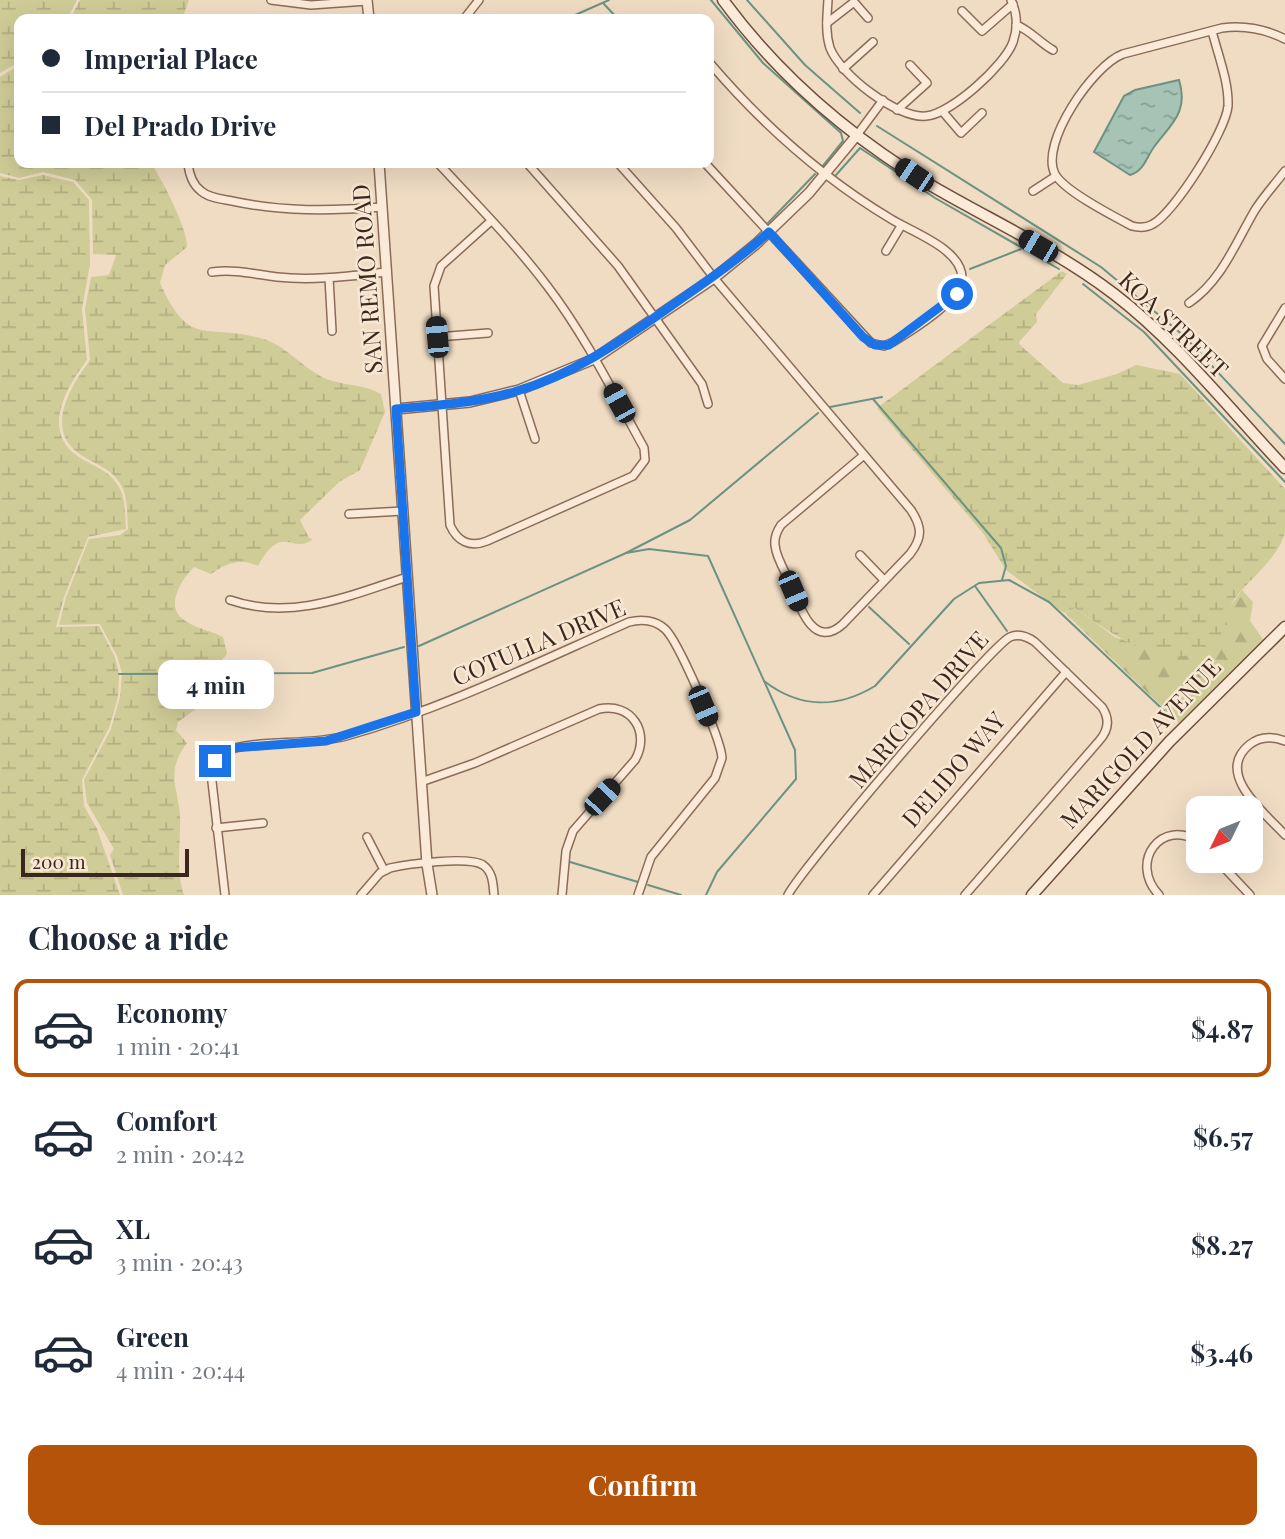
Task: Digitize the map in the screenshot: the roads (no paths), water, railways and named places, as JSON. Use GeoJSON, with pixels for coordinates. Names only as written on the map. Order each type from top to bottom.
{"type":"FeatureCollection","features":[{"type":"Feature","properties":{"kind":"main road","name":"KOA STREET"},"geometry":{"type":"LineString","coordinates":[[723,0],[790,75],[857,135],[922,180],[1059,257],[1113,293],[1170,346],[1285,468]]}},
{"type":"Feature","properties":{"kind":"main road","name":"MARIGOLD AVENUE"},"geometry":{"type":"LineString","coordinates":[[1032,895],[1168,742],[1285,627]]}},
{"type":"Feature","properties":{"kind":"street"},"geometry":{"type":"LineString","coordinates":[[271,0],[310,5],[367,1]]}},
{"type":"Feature","properties":{"kind":"street"},"geometry":{"type":"LineString","coordinates":[[468,14],[479,0]]}},
{"type":"Feature","properties":{"kind":"street"},"geometry":{"type":"LineString","coordinates":[[828,0],[827,23],[831,51],[843,69],[897,110],[920,116],[943,112],[1004,57],[1012,45],[1016,25],[1012,4]]}},
{"type":"Feature","properties":{"kind":"street"},"geometry":{"type":"LineString","coordinates":[[962,11],[982,30],[1012,4],[1021,0]]}},
{"type":"Feature","properties":{"kind":"street"},"geometry":{"type":"LineString","coordinates":[[827,23],[854,2],[869,18]]}},
{"type":"Feature","properties":{"kind":"street"},"geometry":{"type":"LineString","coordinates":[[1016,25],[1024,27],[1034,39],[1053,50]]}},
{"type":"Feature","properties":{"kind":"street"},"geometry":{"type":"LineString","coordinates":[[1212,31],[1227,93],[1226,118],[1207,157],[1158,221],[1144,227],[1132,226],[1066,186],[1056,176],[1051,160],[1052,146],[1088,81],[1101,67],[1123,54],[1212,31],[1252,27],[1285,39]]}},
{"type":"Feature","properties":{"kind":"street"},"geometry":{"type":"LineString","coordinates":[[843,69],[873,42]]}},
{"type":"Feature","properties":{"kind":"street"},"geometry":{"type":"LineString","coordinates":[[897,110],[927,83],[910,65]]}},
{"type":"Feature","properties":{"kind":"street"},"geometry":{"type":"LineString","coordinates":[[710,168],[863,337],[884,346],[898,339],[953,299],[961,283],[960,267],[954,258],[825,175],[749,107],[714,68]]}},
{"type":"Feature","properties":{"kind":"street"},"geometry":{"type":"LineString","coordinates":[[396,409],[442,405],[519,390],[594,359],[714,278],[769,232],[825,175],[883,100]]}},
{"type":"Feature","properties":{"kind":"street"},"geometry":{"type":"LineString","coordinates":[[943,112],[961,132],[982,113]]}},
{"type":"Feature","properties":{"kind":"street"},"geometry":{"type":"LineString","coordinates":[[188,168],[196,187],[204,194],[221,199],[290,211],[382,207]]}},
{"type":"Feature","properties":{"kind":"street","name":"SAN REMO ROAD"},"geometry":{"type":"LineString","coordinates":[[379,168],[421,782],[432,895]]}},
{"type":"Feature","properties":{"kind":"street"},"geometry":{"type":"LineString","coordinates":[[443,168],[491,221],[548,286],[594,359],[644,448],[645,460],[641,469],[618,483],[481,544],[461,540],[450,525],[434,298],[437,273],[491,221]]}},
{"type":"Feature","properties":{"kind":"street"},"geometry":{"type":"LineString","coordinates":[[531,168],[618,265],[702,384],[708,404]]}},
{"type":"Feature","properties":{"kind":"street"},"geometry":{"type":"LineString","coordinates":[[622,168],[676,228],[714,278],[864,455],[920,525],[916,546],[838,629],[820,631],[809,625],[803,615],[775,544],[781,525],[864,455]]}},
{"type":"Feature","properties":{"kind":"street"},"geometry":{"type":"LineString","coordinates":[[1189,303],[1208,290],[1218,277],[1255,210],[1285,171]]}},
{"type":"Feature","properties":{"kind":"street"},"geometry":{"type":"LineString","coordinates":[[1033,191],[1056,176]]}},
{"type":"Feature","properties":{"kind":"street"},"geometry":{"type":"LineString","coordinates":[[886,251],[901,226]]}},
{"type":"Feature","properties":{"kind":"street"},"geometry":{"type":"LineString","coordinates":[[212,272],[235,269],[277,277],[329,278],[387,272]]}},
{"type":"Feature","properties":{"kind":"street"},"geometry":{"type":"LineString","coordinates":[[329,278],[332,331]]}},
{"type":"Feature","properties":{"kind":"street"},"geometry":{"type":"LineString","coordinates":[[1285,308],[1262,346],[1267,359],[1285,379]]}},
{"type":"Feature","properties":{"kind":"street"},"geometry":{"type":"LineString","coordinates":[[437,337],[488,333]]}},
{"type":"Feature","properties":{"kind":"street"},"geometry":{"type":"LineString","coordinates":[[519,390],[535,439]]}},
{"type":"Feature","properties":{"kind":"street"},"geometry":{"type":"LineString","coordinates":[[349,514],[403,510]]}},
{"type":"Feature","properties":{"kind":"street"},"geometry":{"type":"LineString","coordinates":[[860,555],[884,580]]}},
{"type":"Feature","properties":{"kind":"street"},"geometry":{"type":"LineString","coordinates":[[230,600],[250,607],[316,607],[407,578]]}},
{"type":"Feature","properties":{"kind":"street","name":"COTULLA DRIVE"},"geometry":{"type":"LineString","coordinates":[[416,712],[464,696],[629,622],[651,622],[666,630],[675,643],[722,758],[715,778],[651,857],[638,895]]}},
{"type":"Feature","properties":{"kind":"street","name":"MARICOPA DRIVE"},"geometry":{"type":"LineString","coordinates":[[788,895],[921,734],[1007,639],[1020,636],[1031,639],[1104,710],[1107,719],[1106,732],[965,895]]}},
{"type":"Feature","properties":{"kind":"street","name":"DELIDO WAY"},"geometry":{"type":"LineString","coordinates":[[873,895],[1066,672]]}},
{"type":"Feature","properties":{"kind":"street"},"geometry":{"type":"LineString","coordinates":[[421,782],[485,759],[599,709],[615,708],[628,713],[639,728],[640,750],[635,760],[573,831],[566,851],[562,895]]}},
{"type":"Feature","properties":{"kind":"street"},"geometry":{"type":"LineString","coordinates":[[225,895],[212,769],[217,758],[225,751],[326,741],[416,712]]}},
{"type":"Feature","properties":{"kind":"street"},"geometry":{"type":"LineString","coordinates":[[1285,741],[1269,737],[1251,744],[1241,755],[1237,771],[1244,790],[1285,835]]}},
{"type":"Feature","properties":{"kind":"street"},"geometry":{"type":"LineString","coordinates":[[216,828],[263,823]]}},
{"type":"Feature","properties":{"kind":"street"},"geometry":{"type":"LineString","coordinates":[[1158,895],[1146,872],[1146,860],[1152,847],[1173,835],[1186,836]]}},
{"type":"Feature","properties":{"kind":"street"},"geometry":{"type":"LineString","coordinates":[[367,837],[384,870]]}},
{"type":"Feature","properties":{"kind":"street"},"geometry":{"type":"LineString","coordinates":[[361,895],[384,870],[467,861],[480,864],[491,876],[494,895]]}},
{"type":"Feature","properties":{"kind":"street"},"geometry":{"type":"LineString","coordinates":[[1229,873],[1250,895]]}},
{"type":"Feature","properties":{"kind":"water"},"geometry":{"type":"Polygon","coordinates":[[[1179,80],[1182,101],[1177,117],[1139,170],[1130,175],[1094,152],[1124,96],[1135,90],[1179,80]]]}},
{"type":"Feature","properties":{"kind":"waterway"},"geometry":{"type":"LineString","coordinates":[[577,14],[609,0]]}},
{"type":"Feature","properties":{"kind":"waterway"},"geometry":{"type":"LineString","coordinates":[[711,0],[763,63],[841,133],[843,141],[822,167]]}},
{"type":"Feature","properties":{"kind":"waterway"},"geometry":{"type":"LineString","coordinates":[[747,0],[805,65],[860,113]]}},
{"type":"Feature","properties":{"kind":"waterway"},"geometry":{"type":"LineString","coordinates":[[603,3],[613,14]]}},
{"type":"Feature","properties":{"kind":"waterway"},"geometry":{"type":"LineString","coordinates":[[877,126],[1101,267],[1184,336],[1285,444]]}},
{"type":"Feature","properties":{"kind":"waterway"},"geometry":{"type":"LineString","coordinates":[[836,175],[860,148],[935,198],[1059,269]]}},
{"type":"Feature","properties":{"kind":"waterway"},"geometry":{"type":"LineString","coordinates":[[768,223],[815,174]]}},
{"type":"Feature","properties":{"kind":"waterway"},"geometry":{"type":"LineString","coordinates":[[970,269],[1021,249]]}},
{"type":"Feature","properties":{"kind":"waterway"},"geometry":{"type":"LineString","coordinates":[[1083,284],[1144,332],[1285,482]]}},
{"type":"Feature","properties":{"kind":"waterway"},"geometry":{"type":"LineString","coordinates":[[830,407],[882,397]]}},
{"type":"Feature","properties":{"kind":"waterway"},"geometry":{"type":"LineString","coordinates":[[873,399],[1001,548],[1006,566],[1002,580]]}},
{"type":"Feature","properties":{"kind":"waterway"},"geometry":{"type":"LineString","coordinates":[[419,646],[626,553],[690,520],[818,413]]}},
{"type":"Feature","properties":{"kind":"waterway"},"geometry":{"type":"LineString","coordinates":[[626,553],[649,549],[708,556],[795,750],[796,779],[717,872],[706,895]]}},
{"type":"Feature","properties":{"kind":"waterway"},"geometry":{"type":"LineString","coordinates":[[764,681],[777,690],[804,701],[832,702],[847,699],[875,686],[954,599],[979,583],[1009,580],[1049,602],[1175,721]]}},
{"type":"Feature","properties":{"kind":"waterway"},"geometry":{"type":"LineString","coordinates":[[975,586],[1007,631]]}},
{"type":"Feature","properties":{"kind":"waterway"},"geometry":{"type":"LineString","coordinates":[[869,607],[909,644]]}},
{"type":"Feature","properties":{"kind":"waterway"},"geometry":{"type":"LineString","coordinates":[[119,674],[312,673],[404,647]]}},
{"type":"Feature","properties":{"kind":"waterway"},"geometry":{"type":"LineString","coordinates":[[570,862],[638,882]]}},
{"type":"Feature","properties":{"kind":"waterway"},"geometry":{"type":"LineString","coordinates":[[648,885],[681,895]]}}]}
